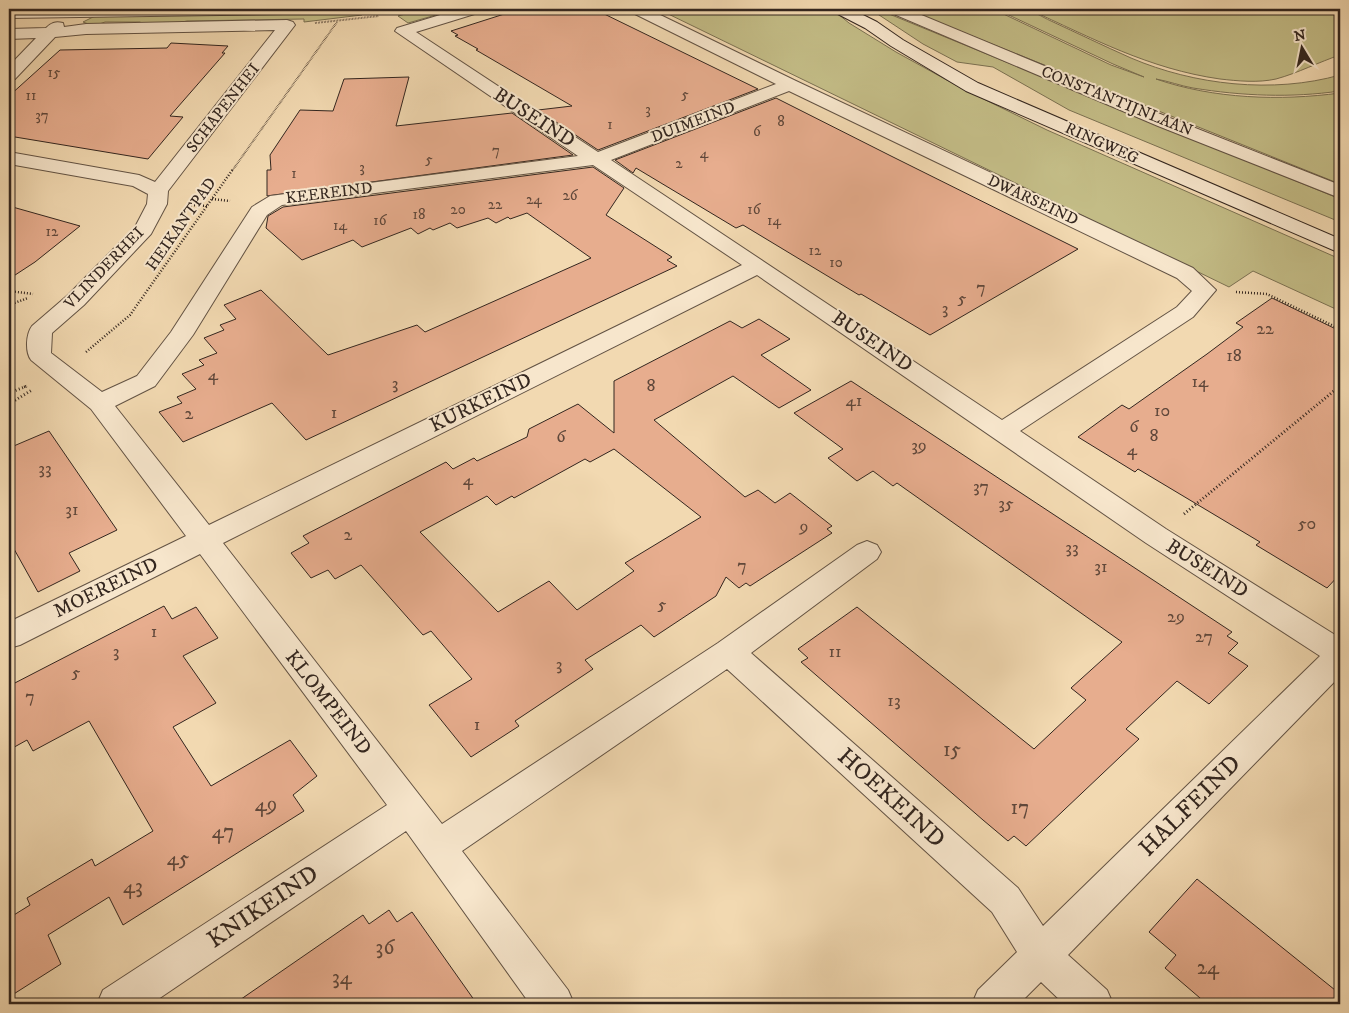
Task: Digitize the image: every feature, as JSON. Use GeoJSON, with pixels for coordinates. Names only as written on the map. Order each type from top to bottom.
{"type":"FeatureCollection","features":[{"type":"Feature","properties":{"kind":"street","name":"BUSEIND"},"geometry":{"type":"LineString","coordinates":[[476,9],[403,31],[758,266],[1156,536],[1340,654]]}},
{"type":"Feature","properties":{"kind":"street","name":"DWARSEIND"},"geometry":{"type":"LineString","coordinates":[[636,9],[790,85],[1185,273],[1205,290]]}},
{"type":"Feature","properties":{"kind":"street","name":"RINGWEG"},"geometry":{"type":"LineString","coordinates":[[839,9],[871,25],[972,87],[1340,247]]}},
{"type":"Feature","properties":{"kind":"street","name":"RINGWEG"},"geometry":{"type":"LineString","coordinates":[[855,9],[871,25]]}},
{"type":"Feature","properties":{"kind":"street","name":"CONSTANTIJNLAAN"},"geometry":{"type":"LineString","coordinates":[[894,9],[1164,122],[1340,192]]}},
{"type":"Feature","properties":{"kind":"street"},"geometry":{"type":"LineString","coordinates":[[9,13],[71,12],[286,17]]}},
{"type":"Feature","properties":{"kind":"street"},"geometry":{"type":"LineString","coordinates":[[9,75],[71,12]]}},
{"type":"Feature","properties":{"kind":"street"},"geometry":{"type":"LineString","coordinates":[[9,34],[50,33],[86,29],[286,17]]}},
{"type":"Feature","properties":{"kind":"street","name":"SCHAPENHEI"},"geometry":{"type":"LineString","coordinates":[[158,191],[286,17]]}},
{"type":"Feature","properties":{"kind":"street","name":"DUIMEIND"},"geometry":{"type":"LineString","coordinates":[[596,159],[790,85]]}},
{"type":"Feature","properties":{"kind":"street"},"geometry":{"type":"LineString","coordinates":[[9,158],[140,181],[158,191]]}},
{"type":"Feature","properties":{"kind":"street","name":"KEEREIND"},"geometry":{"type":"LineString","coordinates":[[100,403],[146,381],[181,335],[259,211],[268,204],[277,200],[596,159]]}},
{"type":"Feature","properties":{"kind":"street","name":"VLINDERHEI"},"geometry":{"type":"LineString","coordinates":[[100,403],[39,355],[40,331],[76,300],[144,230],[158,204],[158,191]]}},
{"type":"Feature","properties":{"kind":"street","name":"KURKEIND"},"geometry":{"type":"LineString","coordinates":[[203,540],[758,266]]}},
{"type":"Feature","properties":{"kind":"street"},"geometry":{"type":"LineString","coordinates":[[1003,431],[1184,312],[1205,290]]}},
{"type":"Feature","properties":{"kind":"street","name":"KLOMPEIND"},"geometry":{"type":"LineString","coordinates":[[100,403],[410,809],[554,1004]]}},
{"type":"Feature","properties":{"kind":"street","name":"MOEREIND"},"geometry":{"type":"LineString","coordinates":[[9,636],[203,540]]}},
{"type":"Feature","properties":{"kind":"street"},"geometry":{"type":"LineString","coordinates":[[438,847],[729,652],[867,552]]}},
{"type":"Feature","properties":{"kind":"street","name":"HOEKEIND"},"geometry":{"type":"LineString","coordinates":[[729,652],[1004,900],[1040,956],[1093,1004]]}},
{"type":"Feature","properties":{"kind":"street","name":"HALFEIND"},"geometry":{"type":"LineString","coordinates":[[1040,956],[1340,654]]}},
{"type":"Feature","properties":{"kind":"street","name":"KNIKEIND"},"geometry":{"type":"LineString","coordinates":[[117,1004],[410,809]]}},
{"type":"Feature","properties":{"kind":"street"},"geometry":{"type":"LineString","coordinates":[[992,1004],[1040,956]]}},
{"type":"Feature","properties":{"kind":"path"},"geometry":{"type":"LineString","coordinates":[[286,17],[337,22],[381,15],[376,9]]}},
{"type":"Feature","properties":{"kind":"path","name":"HEIKANTPAD"},"geometry":{"type":"LineString","coordinates":[[9,404],[63,372],[130,315],[337,22]]}},
{"type":"Feature","properties":{"kind":"path"},"geometry":{"type":"LineString","coordinates":[[1205,290],[1267,294],[1340,329]]}},
{"type":"Feature","properties":{"kind":"path"},"geometry":{"type":"LineString","coordinates":[[9,305],[35,294]]}},
{"type":"Feature","properties":{"kind":"path"},"geometry":{"type":"LineString","coordinates":[[1156,536],[1340,386]]}},
{"type":"Feature","properties":{"kind":"shaded area"},"geometry":{"type":"Polygon","coordinates":[[[423,9],[457,9],[408,23],[398,16],[423,9]]]}},
{"type":"Feature","properties":{"kind":"shaded area"},"geometry":{"type":"Polygon","coordinates":[[[658,9],[747,9],[765,13],[761,9],[832,9],[849,23],[896,52],[963,89],[1047,130],[1340,259],[1340,311],[1253,271],[1229,287],[658,9]]]}},
{"type":"Feature","properties":{"kind":"shaded area"},"geometry":{"type":"Polygon","coordinates":[[[870,9],[877,9],[1340,199],[1340,222],[1069,110],[993,67],[957,62],[923,44],[870,9]]]}},
{"type":"Feature","properties":{"kind":"shaded area"},"geometry":{"type":"Polygon","coordinates":[[[905,9],[993,9],[1111,65],[1144,77],[996,9],[1030,11],[1131,58],[1181,75],[1207,80],[1234,84],[1288,84],[1340,75],[1340,91],[1303,95],[1211,91],[1156,79],[1201,91],[1247,96],[1294,97],[1340,93],[1340,184],[905,9]]]}},
{"type":"Feature","properties":{"kind":"shaded area"},"geometry":{"type":"Polygon","coordinates":[[[1028,9],[1340,9],[1340,55],[1276,79],[1241,81],[1220,79],[1169,68],[1145,60],[1028,9]]]}},
{"type":"Feature","properties":{"kind":"shaded area"},"geometry":{"type":"Polygon","coordinates":[[[366,11],[362,15],[304,22],[304,19],[187,21],[172,24],[145,25],[140,22],[105,22],[94,26],[83,22],[95,16],[366,11]]]}},
{"type":"Feature","properties":{"kind":"building"},"geometry":{"type":"Polygon","coordinates":[[[520,9],[594,9],[758,89],[598,150],[538,110],[572,106],[476,50],[478,49],[455,36],[458,35],[451,31],[520,9]]]}},
{"type":"Feature","properties":{"kind":"building"},"geometry":{"type":"Polygon","coordinates":[[[171,43],[228,46],[222,53],[225,53],[170,116],[183,117],[148,159],[9,136],[9,96],[60,50],[167,48],[171,43]]]}},
{"type":"Feature","properties":{"kind":"building"},"geometry":{"type":"Polygon","coordinates":[[[409,77],[396,126],[512,113],[573,155],[267,196],[267,170],[271,170],[270,155],[300,110],[333,111],[344,79],[409,77]]]}},
{"type":"Feature","properties":{"kind":"building"},"geometry":{"type":"Polygon","coordinates":[[[776,98],[1078,249],[930,335],[861,294],[859,295],[743,225],[736,228],[636,168],[633,173],[615,160],[776,98]]]}},
{"type":"Feature","properties":{"kind":"building"},"geometry":{"type":"Polygon","coordinates":[[[593,167],[624,188],[606,215],[672,257],[667,260],[677,266],[306,440],[272,403],[183,442],[159,412],[182,403],[177,397],[196,389],[182,374],[204,365],[199,360],[217,353],[204,338],[224,330],[220,325],[236,319],[224,305],[261,290],[328,355],[417,325],[425,332],[591,258],[527,213],[510,219],[508,217],[496,223],[488,218],[457,228],[450,223],[433,230],[430,228],[418,234],[411,228],[362,247],[353,240],[302,260],[266,228],[268,216],[283,207],[593,167]]]}},
{"type":"Feature","properties":{"kind":"building"},"geometry":{"type":"Polygon","coordinates":[[[9,206],[80,226],[35,262],[9,279],[9,206]]]}},
{"type":"Feature","properties":{"kind":"building"},"geometry":{"type":"Polygon","coordinates":[[[1272,298],[1340,331],[1340,574],[1327,588],[1256,545],[1260,542],[1138,469],[1135,472],[1078,437],[1122,405],[1129,409],[1207,354],[1243,327],[1236,323],[1272,298]]]}},
{"type":"Feature","properties":{"kind":"building"},"geometry":{"type":"Polygon","coordinates":[[[759,319],[790,339],[761,355],[811,390],[779,408],[733,376],[654,420],[745,497],[758,490],[775,503],[790,493],[832,526],[827,529],[832,533],[750,586],[746,583],[739,588],[726,577],[716,596],[654,637],[641,625],[585,660],[593,669],[515,721],[519,726],[471,757],[429,705],[472,679],[431,631],[423,635],[361,565],[335,579],[328,570],[311,578],[291,553],[309,543],[303,536],[446,462],[453,469],[474,458],[477,461],[527,437],[529,429],[578,404],[614,433],[614,381],[730,321],[742,328],[759,319]],[[614,449],[590,462],[585,459],[514,498],[512,496],[496,505],[487,496],[420,532],[498,612],[549,581],[577,610],[634,571],[625,563],[701,517],[614,449]]]}},
{"type":"Feature","properties":{"kind":"building"},"geometry":{"type":"Polygon","coordinates":[[[851,381],[1232,632],[1227,636],[1238,643],[1228,653],[1248,666],[1209,704],[1177,681],[1126,729],[1139,739],[1026,846],[1014,836],[1008,841],[983,820],[801,662],[808,658],[798,649],[857,607],[1034,749],[1086,700],[1071,688],[1122,642],[897,483],[893,486],[873,471],[857,481],[828,458],[843,449],[794,413],[851,381]]]}},
{"type":"Feature","properties":{"kind":"building"},"geometry":{"type":"Polygon","coordinates":[[[49,431],[117,530],[69,553],[80,571],[38,592],[9,540],[9,448],[49,431]]]}},
{"type":"Feature","properties":{"kind":"building"},"geometry":{"type":"Polygon","coordinates":[[[164,606],[172,619],[196,607],[218,638],[183,656],[216,703],[173,727],[211,786],[290,740],[317,776],[293,795],[304,811],[123,925],[109,897],[48,935],[61,964],[9,997],[9,918],[30,905],[27,898],[92,859],[95,866],[153,831],[89,721],[33,751],[27,740],[9,750],[9,686],[164,606]]]}},
{"type":"Feature","properties":{"kind":"building"},"geometry":{"type":"Polygon","coordinates":[[[1197,879],[1340,994],[1340,1004],[1207,1004],[1165,968],[1176,955],[1149,932],[1197,879]]]}},
{"type":"Feature","properties":{"kind":"building"},"geometry":{"type":"Polygon","coordinates":[[[389,910],[397,922],[412,912],[477,1004],[234,1004],[363,915],[369,924],[389,910]]]}}]}
